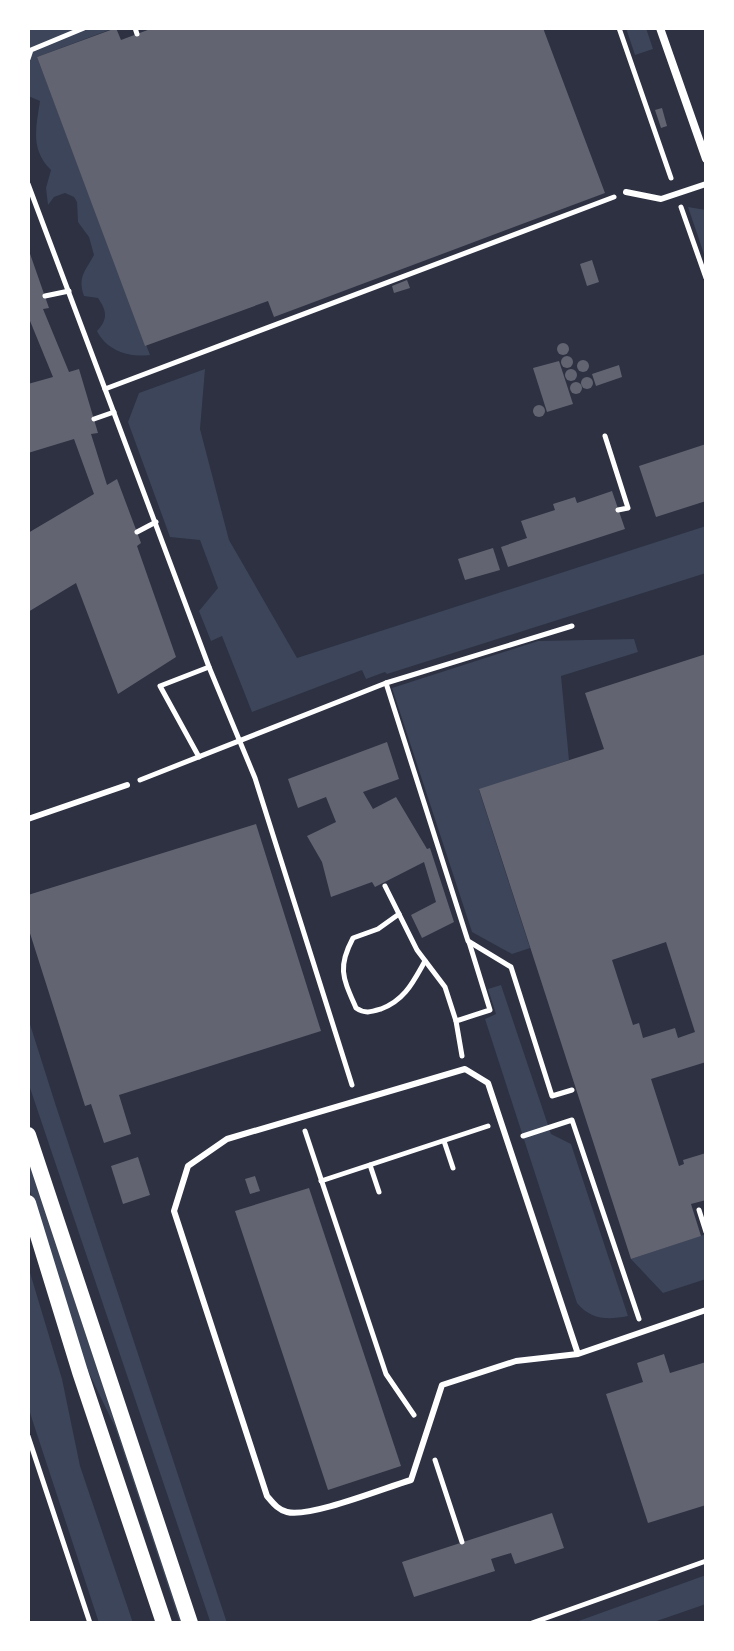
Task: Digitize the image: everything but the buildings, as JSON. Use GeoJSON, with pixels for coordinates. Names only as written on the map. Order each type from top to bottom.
{"type":"FeatureCollection","features":[{"type":"Feature","properties":{"kind":"main road"},"geometry":{"type":"LineString","coordinates":[[28,1135],[190,1623]]}},
{"type":"Feature","properties":{"kind":"main road"},"geometry":{"type":"LineString","coordinates":[[28,1203],[80,1372],[164,1623]]}},
{"type":"Feature","properties":{"kind":"street"},"geometry":{"type":"LineString","coordinates":[[660,28],[706,159]]}},
{"type":"Feature","properties":{"kind":"lane"},"geometry":{"type":"LineString","coordinates":[[626,192],[661,199],[706,184]]}},
{"type":"Feature","properties":{"kind":"lane"},"geometry":{"type":"LineString","coordinates":[[28,819],[127,785]]}},
{"type":"Feature","properties":{"kind":"lane"},"geometry":{"type":"LineString","coordinates":[[578,1354],[488,1083],[465,1069],[227,1139],[188,1166],[174,1211],[267,1496],[282,1510],[299,1513],[411,1480],[442,1385],[516,1361],[578,1354],[706,1310]]}},
{"type":"Feature","properties":{"kind":"path"},"geometry":{"type":"LineString","coordinates":[[28,59],[31,50],[84,28]]}},
{"type":"Feature","properties":{"kind":"path"},"geometry":{"type":"LineString","coordinates":[[619,28],[706,278]]}},
{"type":"Feature","properties":{"kind":"path"},"geometry":{"type":"LineString","coordinates":[[28,184],[209,667],[255,778],[358,1101]]}},
{"type":"Feature","properties":{"kind":"path"},"geometry":{"type":"LineString","coordinates":[[105,389],[626,192]]}},
{"type":"Feature","properties":{"kind":"path"},"geometry":{"type":"LineString","coordinates":[[45,296],[69,291]]}},
{"type":"Feature","properties":{"kind":"path"},"geometry":{"type":"LineString","coordinates":[[94,419],[114,412]]}},
{"type":"Feature","properties":{"kind":"path"},"geometry":{"type":"LineString","coordinates":[[605,436],[628,508],[618,510]]}},
{"type":"Feature","properties":{"kind":"path"},"geometry":{"type":"LineString","coordinates":[[137,532],[156,522]]}},
{"type":"Feature","properties":{"kind":"path"},"geometry":{"type":"LineString","coordinates":[[127,785],[386,683],[572,626]]}},
{"type":"Feature","properties":{"kind":"path"},"geometry":{"type":"LineString","coordinates":[[199,757],[160,686],[209,667]]}},
{"type":"Feature","properties":{"kind":"path"},"geometry":{"type":"LineString","coordinates":[[386,683],[490,1010],[456,1021]]}},
{"type":"Feature","properties":{"kind":"path"},"geometry":{"type":"LineString","coordinates":[[385,886],[425,961],[445,987],[456,1021],[465,1069]]}},
{"type":"Feature","properties":{"kind":"path"},"geometry":{"type":"LineString","coordinates":[[399,914],[378,929],[353,938],[344,955],[343,978],[356,1008],[370,1013],[391,1005],[411,987],[425,961]]}},
{"type":"Feature","properties":{"kind":"path"},"geometry":{"type":"LineString","coordinates":[[468,941],[511,967],[552,1096],[572,1090]]}},
{"type":"Feature","properties":{"kind":"path"},"geometry":{"type":"LineString","coordinates":[[300,1118],[386,1374],[426,1432],[462,1542]]}},
{"type":"Feature","properties":{"kind":"path"},"geometry":{"type":"LineString","coordinates":[[507,1141],[572,1120],[643,1331]]}},
{"type":"Feature","properties":{"kind":"path"},"geometry":{"type":"LineString","coordinates":[[321,1181],[501,1122]]}},
{"type":"Feature","properties":{"kind":"path"},"geometry":{"type":"LineString","coordinates":[[444,1141],[453,1168]]}},
{"type":"Feature","properties":{"kind":"path"},"geometry":{"type":"LineString","coordinates":[[370,1165],[379,1192]]}},
{"type":"Feature","properties":{"kind":"path"},"geometry":{"type":"LineString","coordinates":[[699,1210],[706,1232]]}},
{"type":"Feature","properties":{"kind":"path"},"geometry":{"type":"LineString","coordinates":[[28,1436],[90,1623]]}},
{"type":"Feature","properties":{"kind":"path"},"geometry":{"type":"LineString","coordinates":[[532,1623],[706,1561]]}},
{"type":"Feature","properties":{"kind":"shaded area"},"geometry":{"type":"Polygon","coordinates":[[[28,28],[109,30],[37,57],[150,355],[119,351],[101,338],[97,331],[105,319],[103,307],[98,298],[84,296],[81,284],[94,255],[89,237],[78,222],[77,202],[65,193],[54,197],[48,205],[46,188],[51,170],[40,154],[36,138],[40,101],[28,96],[28,28]]]}},
{"type":"Feature","properties":{"kind":"shaded area"},"geometry":{"type":"Polygon","coordinates":[[[626,28],[646,28],[653,49],[635,55],[626,28]]]}},
{"type":"Feature","properties":{"kind":"shaded area"},"geometry":{"type":"Polygon","coordinates":[[[688,207],[706,210],[706,260],[688,207]]]}},
{"type":"Feature","properties":{"kind":"shaded area"},"geometry":{"type":"Polygon","coordinates":[[[205,369],[200,429],[229,540],[297,658],[706,526],[706,573],[387,674],[385,672],[366,679],[362,670],[252,712],[222,636],[211,641],[199,611],[218,588],[200,540],[170,537],[128,422],[139,393],[205,369]]]}},
{"type":"Feature","properties":{"kind":"shaded area"},"geometry":{"type":"Polygon","coordinates":[[[634,639],[638,652],[561,676],[569,760],[479,790],[530,948],[512,954],[472,932],[392,688],[538,641],[634,639]]]}},
{"type":"Feature","properties":{"kind":"shaded area"},"geometry":{"type":"Polygon","coordinates":[[[501,985],[551,1134],[571,1144],[628,1316],[600,1317],[588,1313],[577,1303],[485,1019],[496,1014],[488,989],[501,985]]]}},
{"type":"Feature","properties":{"kind":"shaded area"},"geometry":{"type":"Polygon","coordinates":[[[28,1018],[227,1623],[210,1621],[28,1082],[28,1018]]]}},
{"type":"Feature","properties":{"kind":"shaded area"},"geometry":{"type":"Polygon","coordinates":[[[28,1144],[187,1623],[180,1623],[115,1427],[78,1350],[70,1326],[28,1184],[28,1144]]]}},
{"type":"Feature","properties":{"kind":"shaded area"},"geometry":{"type":"Polygon","coordinates":[[[706,1234],[706,1279],[663,1293],[631,1259],[706,1234]]]}},
{"type":"Feature","properties":{"kind":"shaded area"},"geometry":{"type":"Polygon","coordinates":[[[28,1266],[62,1379],[80,1466],[133,1623],[99,1623],[28,1406],[28,1266]]]}},
{"type":"Feature","properties":{"kind":"shaded area"},"geometry":{"type":"Polygon","coordinates":[[[706,1575],[706,1604],[651,1623],[573,1623],[706,1575]]]}}]}
